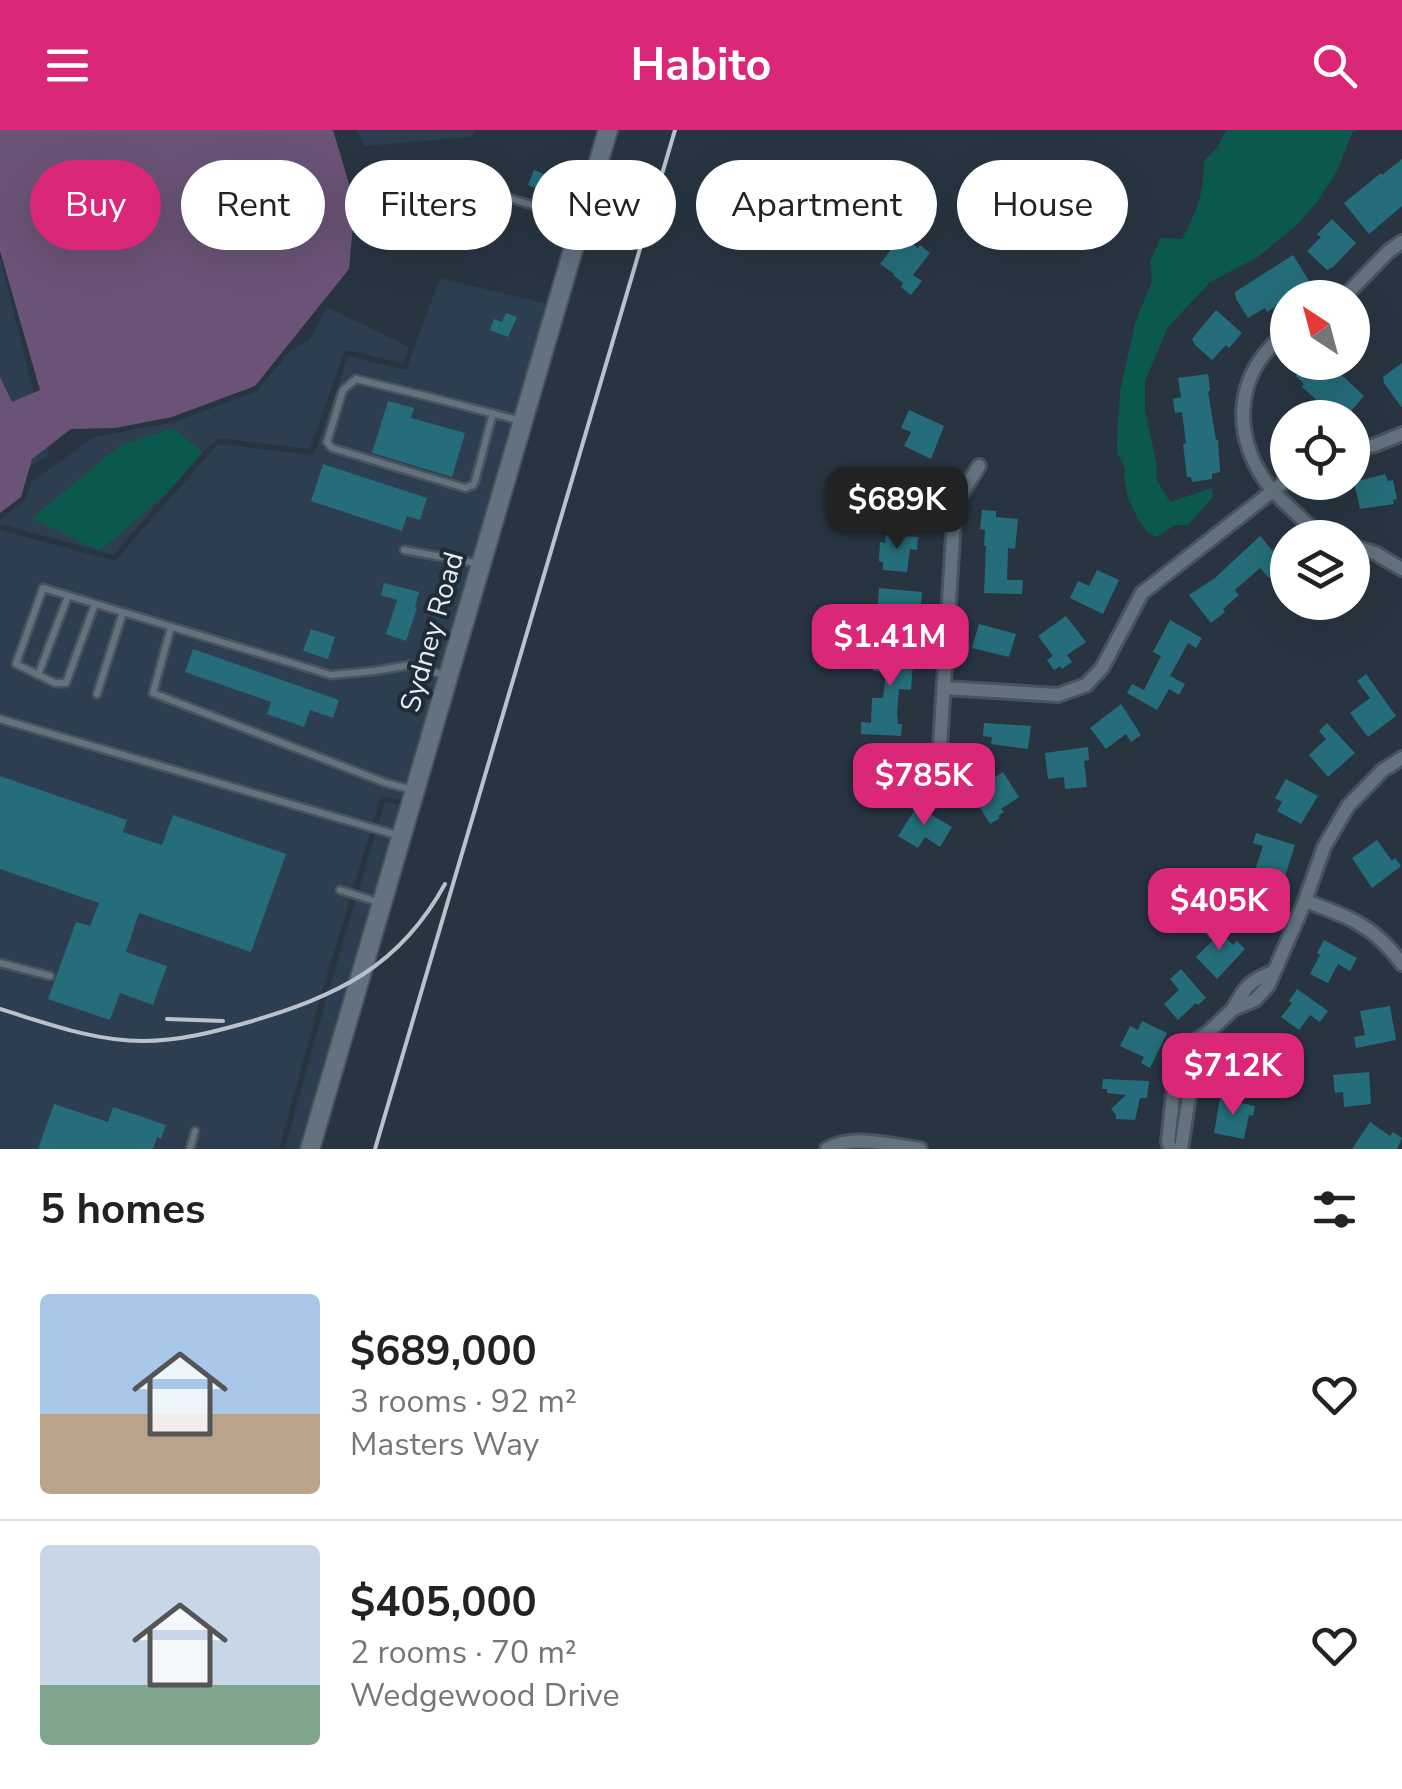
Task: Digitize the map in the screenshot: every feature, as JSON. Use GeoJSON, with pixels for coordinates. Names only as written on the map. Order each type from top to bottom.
{"type":"FeatureCollection","features":[{"type":"Feature","properties":{"kind":"street","name":"Sydney Road"},"geometry":{"type":"LineString","coordinates":[[599,160],[608,130]]}},
{"type":"Feature","properties":{"kind":"street"},"geometry":{"type":"LineString","coordinates":[[1360,280],[1402,242]]}},
{"type":"Feature","properties":{"kind":"street","name":"Sydney Road"},"geometry":{"type":"LineString","coordinates":[[310,1149],[572,250]]}},
{"type":"Feature","properties":{"kind":"street"},"geometry":{"type":"LineString","coordinates":[[1270,347],[1246,385],[1242,421],[1249,450],[1270,486]]}},
{"type":"Feature","properties":{"kind":"street"},"geometry":{"type":"LineString","coordinates":[[1370,446],[1402,434]]}},
{"type":"Feature","properties":{"kind":"street"},"geometry":{"type":"LineString","coordinates":[[939,762],[956,504],[979,466]]}},
{"type":"Feature","properties":{"kind":"street"},"geometry":{"type":"LineString","coordinates":[[944,688],[1058,695],[1086,685],[1102,668],[1142,593],[1270,491]]}},
{"type":"Feature","properties":{"kind":"street"},"geometry":{"type":"LineString","coordinates":[[1283,500],[1304,520]]}},
{"type":"Feature","properties":{"kind":"street"},"geometry":{"type":"LineString","coordinates":[[1370,551],[1402,569]]}},
{"type":"Feature","properties":{"kind":"street"},"geometry":{"type":"LineString","coordinates":[[1171,1149],[1168,1142],[1176,1070],[1195,1041],[1234,1010],[1246,986],[1273,972],[1324,847],[1348,806],[1383,770],[1402,758]]}},
{"type":"Feature","properties":{"kind":"street"},"geometry":{"type":"LineString","coordinates":[[1305,901],[1350,916],[1391,948],[1402,964]]}},
{"type":"Feature","properties":{"kind":"street"},"geometry":{"type":"LineString","coordinates":[[1181,1149],[1192,1077],[1209,1032]]}},
{"type":"Feature","properties":{"kind":"street"},"geometry":{"type":"LineString","coordinates":[[826,1149],[837,1143],[872,1142],[920,1149]]}},
{"type":"Feature","properties":{"kind":"lane"},"geometry":{"type":"LineString","coordinates":[[494,413],[475,481],[466,488],[332,448],[328,442],[343,390],[356,378],[494,413],[523,421]]}},
{"type":"Feature","properties":{"kind":"lane"},"geometry":{"type":"LineString","coordinates":[[404,550],[481,564]]}},
{"type":"Feature","properties":{"kind":"lane"},"geometry":{"type":"LineString","coordinates":[[95,604],[66,683],[54,683],[16,664],[43,588],[331,675],[410,664],[448,676]]}},
{"type":"Feature","properties":{"kind":"lane"},"geometry":{"type":"LineString","coordinates":[[38,675],[68,596]]}},
{"type":"Feature","properties":{"kind":"lane"},"geometry":{"type":"LineString","coordinates":[[97,694],[123,612]]}},
{"type":"Feature","properties":{"kind":"lane"},"geometry":{"type":"LineString","coordinates":[[171,627],[153,693],[415,790]]}},
{"type":"Feature","properties":{"kind":"lane"},"geometry":{"type":"LineString","coordinates":[[0,719],[402,836]]}},
{"type":"Feature","properties":{"kind":"lane"},"geometry":{"type":"LineString","coordinates":[[340,890],[382,903]]}},
{"type":"Feature","properties":{"kind":"lane"},"geometry":{"type":"LineString","coordinates":[[0,963],[50,976]]}},
{"type":"Feature","properties":{"kind":"lane"},"geometry":{"type":"LineString","coordinates":[[190,1149],[196,1131]]}},
{"type":"Feature","properties":{"kind":"shaded area"},"geometry":{"type":"Polygon","coordinates":[[[0,130],[333,130],[345,170],[345,250],[351,250],[349,269],[255,386],[172,417],[115,428],[71,429],[32,459],[21,497],[0,513],[0,377],[12,402],[40,390],[0,251],[0,130]]]}},
{"type":"Feature","properties":{"kind":"shaded area"},"geometry":{"type":"Polygon","coordinates":[[[356,130],[474,130],[472,137],[365,146],[356,130]]]}},
{"type":"Feature","properties":{"kind":"shaded area"},"geometry":{"type":"Polygon","coordinates":[[[1226,130],[1357,130],[1352,133],[1337,171],[1298,224],[1258,257],[1210,282],[1168,327],[1145,381],[1145,410],[1157,481],[1170,502],[1212,488],[1213,497],[1188,525],[1175,525],[1157,537],[1147,532],[1128,498],[1125,468],[1117,453],[1120,392],[1135,323],[1152,281],[1150,261],[1161,238],[1182,239],[1199,202],[1204,161],[1226,130]]]}},
{"type":"Feature","properties":{"kind":"shaded area"},"geometry":{"type":"Polygon","coordinates":[[[0,257],[49,455],[0,486],[0,257]]]}},
{"type":"Feature","properties":{"kind":"shaded area"},"geometry":{"type":"Polygon","coordinates":[[[440,278],[547,304],[401,800],[381,796],[279,1149],[0,1149],[0,530],[115,561],[218,444],[314,455],[348,356],[406,370],[440,278]]]}},
{"type":"Feature","properties":{"kind":"shaded area"},"geometry":{"type":"Polygon","coordinates":[[[327,307],[409,347],[403,364],[344,352],[310,449],[219,438],[203,452],[173,428],[100,551],[169,491],[113,555],[0,524],[26,500],[31,482],[94,437],[175,422],[257,391],[291,350],[309,341],[327,307]]]}},
{"type":"Feature","properties":{"kind":"shaded area"},"geometry":{"type":"Polygon","coordinates":[[[173,428],[203,452],[169,491],[100,551],[32,518],[121,445],[173,428]]]}},
{"type":"Feature","properties":{"kind":"shaded area"},"geometry":{"type":"Polygon","coordinates":[[[385,802],[402,805],[303,1149],[285,1149],[329,990],[385,802]]]}},
{"type":"Feature","properties":{"kind":"building"},"geometry":{"type":"Polygon","coordinates":[[[1402,159],[1402,206],[1369,234],[1344,203],[1402,159]]]}},
{"type":"Feature","properties":{"kind":"building"},"geometry":{"type":"Polygon","coordinates":[[[1332,219],[1356,243],[1327,270],[1307,251],[1332,219]]]}},
{"type":"Feature","properties":{"kind":"building"},"geometry":{"type":"Polygon","coordinates":[[[890,250],[930,253],[913,275],[922,281],[911,295],[880,264],[890,250]]]}},
{"type":"Feature","properties":{"kind":"building"},"geometry":{"type":"Polygon","coordinates":[[[1293,255],[1309,280],[1270,280],[1270,310],[1265,308],[1248,318],[1235,292],[1293,255]]]}},
{"type":"Feature","properties":{"kind":"building"},"geometry":{"type":"Polygon","coordinates":[[[1216,310],[1242,333],[1212,360],[1192,339],[1216,310]]]}},
{"type":"Feature","properties":{"kind":"building"},"geometry":{"type":"Polygon","coordinates":[[[506,313],[517,317],[508,337],[490,330],[494,319],[502,322],[506,313]]]}},
{"type":"Feature","properties":{"kind":"building"},"geometry":{"type":"Polygon","coordinates":[[[1402,363],[1402,408],[1383,377],[1402,363]]]}},
{"type":"Feature","properties":{"kind":"building"},"geometry":{"type":"Polygon","coordinates":[[[1208,374],[1220,472],[1212,474],[1212,479],[1192,482],[1187,477],[1182,412],[1175,413],[1173,399],[1181,397],[1178,378],[1208,374]]]}},
{"type":"Feature","properties":{"kind":"building"},"geometry":{"type":"Polygon","coordinates":[[[1300,380],[1347,380],[1364,396],[1361,400],[1317,400],[1302,387],[1300,380]]]}},
{"type":"Feature","properties":{"kind":"building"},"geometry":{"type":"Polygon","coordinates":[[[388,401],[414,408],[411,418],[465,433],[452,477],[372,453],[388,401]]]}},
{"type":"Feature","properties":{"kind":"building"},"geometry":{"type":"Polygon","coordinates":[[[909,410],[944,426],[931,459],[904,446],[911,432],[901,428],[909,410]]]}},
{"type":"Feature","properties":{"kind":"building"},"geometry":{"type":"Polygon","coordinates":[[[323,464],[427,498],[420,520],[407,516],[402,531],[311,501],[323,464]]]}},
{"type":"Feature","properties":{"kind":"building"},"geometry":{"type":"Polygon","coordinates":[[[892,472],[917,472],[917,514],[880,513],[880,494],[892,495],[892,472]]]}},
{"type":"Feature","properties":{"kind":"building"},"geometry":{"type":"Polygon","coordinates":[[[1385,474],[1388,481],[1393,480],[1397,499],[1394,504],[1360,509],[1358,500],[1370,500],[1370,478],[1385,474]]]}},
{"type":"Feature","properties":{"kind":"building"},"geometry":{"type":"Polygon","coordinates":[[[982,510],[996,511],[996,517],[1018,519],[1015,549],[1008,548],[1007,580],[1023,580],[1022,594],[984,593],[986,546],[985,530],[980,529],[982,510]]]}},
{"type":"Feature","properties":{"kind":"building"},"geometry":{"type":"Polygon","coordinates":[[[886,535],[918,537],[917,550],[910,549],[907,572],[883,570],[883,562],[879,561],[880,542],[885,543],[886,535]]]}},
{"type":"Feature","properties":{"kind":"building"},"geometry":{"type":"Polygon","coordinates":[[[1260,536],[1270,548],[1270,577],[1260,568],[1235,590],[1239,595],[1211,623],[1189,595],[1215,578],[1260,536]]]}},
{"type":"Feature","properties":{"kind":"building"},"geometry":{"type":"Polygon","coordinates":[[[1097,570],[1119,580],[1103,614],[1070,598],[1078,581],[1089,586],[1097,570]]]}},
{"type":"Feature","properties":{"kind":"building"},"geometry":{"type":"Polygon","coordinates":[[[384,583],[419,592],[406,641],[386,634],[397,600],[381,595],[384,583]]]}},
{"type":"Feature","properties":{"kind":"building"},"geometry":{"type":"Polygon","coordinates":[[[879,588],[922,592],[921,604],[901,604],[899,627],[864,625],[865,612],[877,613],[879,588]]]}},
{"type":"Feature","properties":{"kind":"building"},"geometry":{"type":"Polygon","coordinates":[[[1066,616],[1086,642],[1067,655],[1072,662],[1054,670],[1047,660],[1053,656],[1038,636],[1066,616]]]}},
{"type":"Feature","properties":{"kind":"building"},"geometry":{"type":"Polygon","coordinates":[[[1170,620],[1202,638],[1196,648],[1188,643],[1170,676],[1185,684],[1179,695],[1169,689],[1157,710],[1127,693],[1132,684],[1144,690],[1161,656],[1153,652],[1170,620]]]}},
{"type":"Feature","properties":{"kind":"building"},"geometry":{"type":"Polygon","coordinates":[[[979,624],[1016,634],[1009,657],[972,648],[979,624]]]}},
{"type":"Feature","properties":{"kind":"building"},"geometry":{"type":"Polygon","coordinates":[[[311,629],[335,637],[328,659],[303,651],[311,629]]]}},
{"type":"Feature","properties":{"kind":"building"},"geometry":{"type":"Polygon","coordinates":[[[891,646],[917,648],[911,690],[899,689],[897,713],[898,724],[902,724],[901,736],[861,734],[861,722],[871,723],[872,698],[883,698],[886,672],[873,671],[875,648],[890,650],[891,646]]]}},
{"type":"Feature","properties":{"kind":"building"},"geometry":{"type":"Polygon","coordinates":[[[193,649],[339,700],[333,718],[310,710],[304,727],[267,714],[271,702],[185,672],[193,649]]]}},
{"type":"Feature","properties":{"kind":"building"},"geometry":{"type":"Polygon","coordinates":[[[1366,674],[1396,716],[1368,737],[1350,713],[1370,698],[1357,681],[1366,674]]]}},
{"type":"Feature","properties":{"kind":"building"},"geometry":{"type":"Polygon","coordinates":[[[1121,704],[1141,735],[1131,742],[1126,734],[1106,749],[1090,728],[1121,704]]]}},
{"type":"Feature","properties":{"kind":"building"},"geometry":{"type":"Polygon","coordinates":[[[984,723],[1031,726],[1028,749],[991,744],[992,737],[983,736],[984,723]]]}},
{"type":"Feature","properties":{"kind":"building"},"geometry":{"type":"Polygon","coordinates":[[[1327,723],[1355,753],[1328,777],[1309,755],[1326,739],[1319,731],[1327,723]]]}},
{"type":"Feature","properties":{"kind":"building"},"geometry":{"type":"Polygon","coordinates":[[[1088,747],[1089,760],[1084,761],[1087,787],[1065,789],[1064,777],[1048,779],[1045,753],[1088,747]]]}},
{"type":"Feature","properties":{"kind":"building"},"geometry":{"type":"Polygon","coordinates":[[[889,756],[901,767],[894,773],[907,788],[890,803],[874,786],[869,791],[860,781],[889,756]]]}},
{"type":"Feature","properties":{"kind":"building"},"geometry":{"type":"Polygon","coordinates":[[[1003,772],[1019,797],[1001,809],[1004,812],[1000,818],[990,824],[969,790],[1003,772]]]}},
{"type":"Feature","properties":{"kind":"building"},"geometry":{"type":"Polygon","coordinates":[[[0,776],[127,820],[123,832],[162,845],[173,815],[286,854],[251,952],[139,913],[126,952],[167,966],[153,1005],[120,993],[110,1020],[48,999],[76,922],[90,926],[99,903],[0,869],[0,776]]]}},
{"type":"Feature","properties":{"kind":"building"},"geometry":{"type":"Polygon","coordinates":[[[1286,779],[1318,796],[1301,824],[1277,811],[1282,802],[1275,798],[1286,779]]]}},
{"type":"Feature","properties":{"kind":"building"},"geometry":{"type":"Polygon","coordinates":[[[918,805],[952,827],[940,847],[925,837],[918,848],[898,836],[918,805]]]}},
{"type":"Feature","properties":{"kind":"building"},"geometry":{"type":"Polygon","coordinates":[[[1256,833],[1295,845],[1266,927],[1246,922],[1252,901],[1239,897],[1242,883],[1250,885],[1263,846],[1253,843],[1256,833]]]}},
{"type":"Feature","properties":{"kind":"building"},"geometry":{"type":"Polygon","coordinates":[[[1377,840],[1392,861],[1395,858],[1401,866],[1372,888],[1352,858],[1377,840]]]}},
{"type":"Feature","properties":{"kind":"building"},"geometry":{"type":"Polygon","coordinates":[[[1214,925],[1233,945],[1237,941],[1245,949],[1217,979],[1196,957],[1212,941],[1205,933],[1214,925]]]}},
{"type":"Feature","properties":{"kind":"building"},"geometry":{"type":"Polygon","coordinates":[[[1324,940],[1357,958],[1350,971],[1338,964],[1328,983],[1310,974],[1324,940]]]}},
{"type":"Feature","properties":{"kind":"building"},"geometry":{"type":"Polygon","coordinates":[[[1181,969],[1206,998],[1178,1020],[1164,1004],[1179,990],[1170,979],[1181,969]]]}},
{"type":"Feature","properties":{"kind":"building"},"geometry":{"type":"Polygon","coordinates":[[[1297,989],[1328,1011],[1320,1022],[1310,1015],[1299,1030],[1281,1017],[1297,989]]]}},
{"type":"Feature","properties":{"kind":"building"},"geometry":{"type":"Polygon","coordinates":[[[1390,1006],[1396,1040],[1356,1048],[1354,1037],[1365,1035],[1360,1011],[1390,1006]]]}},
{"type":"Feature","properties":{"kind":"building"},"geometry":{"type":"Polygon","coordinates":[[[1142,1021],[1167,1033],[1150,1068],[1141,1063],[1144,1057],[1120,1046],[1130,1026],[1138,1030],[1142,1021]]]}},
{"type":"Feature","properties":{"kind":"building"},"geometry":{"type":"Polygon","coordinates":[[[1245,1041],[1276,1060],[1264,1079],[1257,1075],[1251,1083],[1229,1069],[1245,1041]]]}},
{"type":"Feature","properties":{"kind":"building"},"geometry":{"type":"Polygon","coordinates":[[[1369,1072],[1371,1104],[1344,1107],[1343,1092],[1335,1093],[1333,1075],[1369,1072]]]}},
{"type":"Feature","properties":{"kind":"building"},"geometry":{"type":"Polygon","coordinates":[[[1103,1079],[1149,1081],[1147,1098],[1140,1098],[1135,1120],[1116,1119],[1111,1109],[1126,1095],[1107,1093],[1107,1089],[1102,1089],[1103,1079]]]}},
{"type":"Feature","properties":{"kind":"building"},"geometry":{"type":"Polygon","coordinates":[[[1220,1098],[1255,1106],[1244,1139],[1214,1133],[1220,1098]]]}},
{"type":"Feature","properties":{"kind":"building"},"geometry":{"type":"Polygon","coordinates":[[[54,1104],[108,1122],[113,1107],[166,1125],[153,1149],[38,1149],[54,1104]]]}},
{"type":"Feature","properties":{"kind":"building"},"geometry":{"type":"Polygon","coordinates":[[[1370,1122],[1390,1136],[1393,1132],[1402,1138],[1397,1149],[1352,1149],[1370,1122]]]}},
{"type":"Feature","properties":{"kind":"railway"},"geometry":{"type":"LineString","coordinates":[[375,1149],[675,130]]}},
{"type":"Feature","properties":{"kind":"railway"},"geometry":{"type":"LineString","coordinates":[[0,1009],[70,1030],[124,1040],[170,1039],[236,1026],[310,1001],[362,975],[407,937],[445,884]]}},
{"type":"Feature","properties":{"kind":"railway"},"geometry":{"type":"LineString","coordinates":[[167,1019],[223,1021]]}}]}
